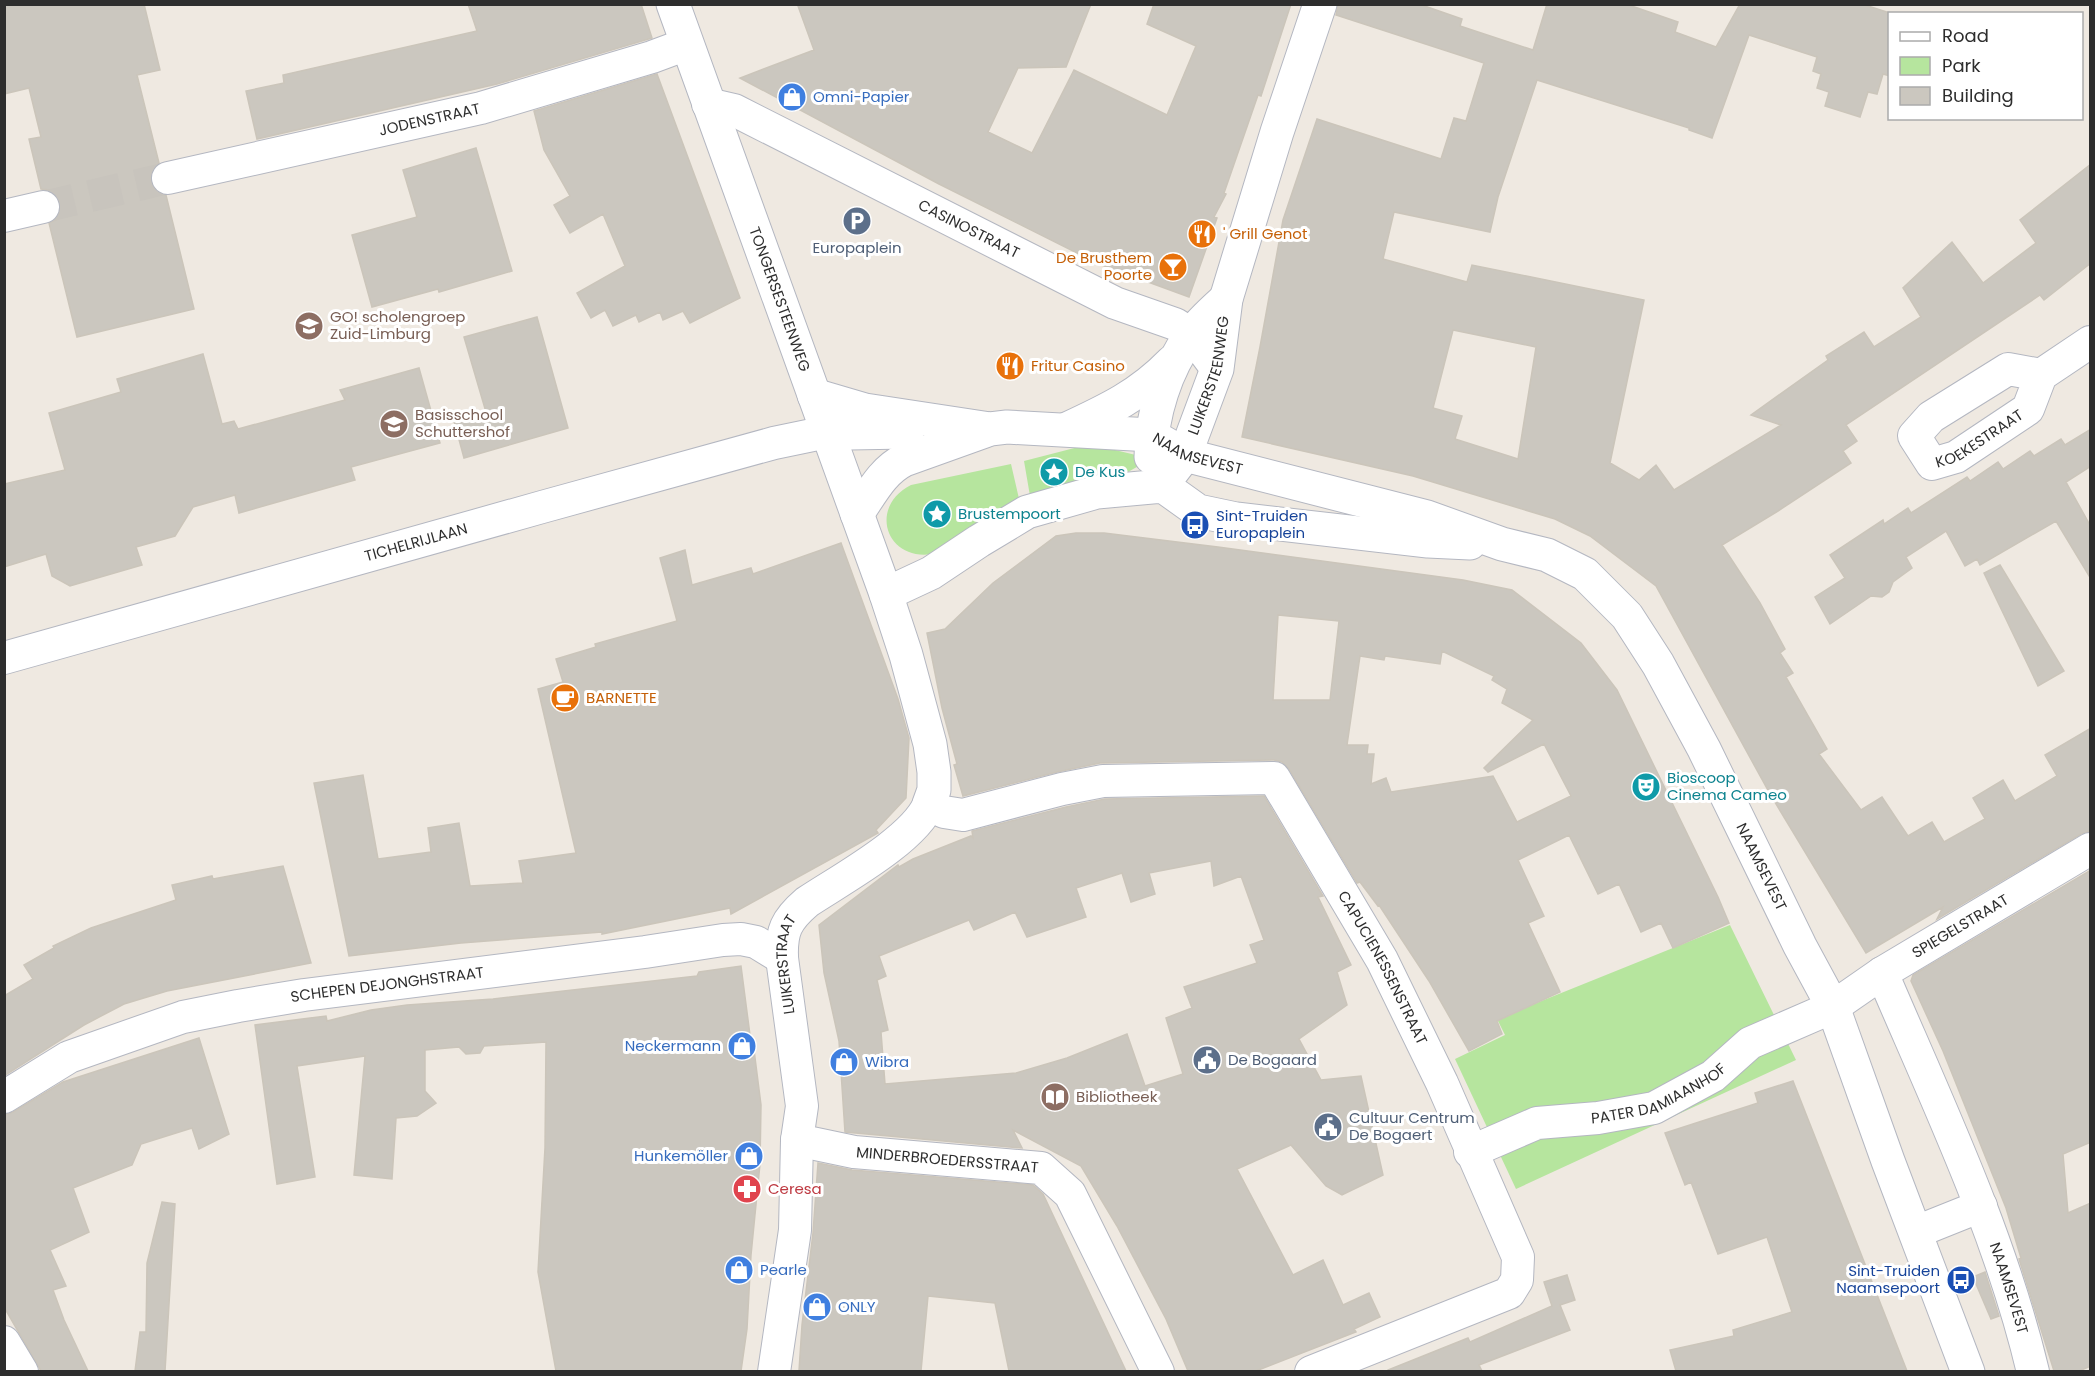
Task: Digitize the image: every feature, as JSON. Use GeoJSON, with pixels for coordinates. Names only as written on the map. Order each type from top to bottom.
{"type":"FeatureCollection","features":[{"type":"Feature","properties":{"kind":"street","name":"TONGERSESTEENWEG"},"geometry":{"type":"LineString","coordinates":[[673,4],[886,594]]}},
{"type":"Feature","properties":{"kind":"street","name":"LUIKERSTEENWEG"},"geometry":{"type":"LineString","coordinates":[[1163,486],[1185,454],[1216,369],[1226,299],[1320,4]]}},
{"type":"Feature","properties":{"kind":"street","name":"JODENSTRAAT"},"geometry":{"type":"LineString","coordinates":[[168,178],[481,108],[652,57],[687,44]]}},
{"type":"Feature","properties":{"kind":"street","name":"CASINOSTRAAT"},"geometry":{"type":"LineString","coordinates":[[708,104],[734,110],[1115,303],[1174,324],[1184,345],[1216,369]]}},
{"type":"Feature","properties":{"kind":"street"},"geometry":{"type":"LineString","coordinates":[[4,216],[43,207]]}},
{"type":"Feature","properties":{"kind":"street","name":"LUIKERSTEENWEG"},"geometry":{"type":"LineString","coordinates":[[1065,430],[1103,412],[1153,382],[1226,299]]}},
{"type":"Feature","properties":{"kind":"street"},"geometry":{"type":"LineString","coordinates":[[2041,375],[2091,342]]}},
{"type":"Feature","properties":{"kind":"street","name":"LUIKERSTEENWEG"},"geometry":{"type":"LineString","coordinates":[[1163,486],[1151,457],[1151,435],[1163,391],[1184,345]]}},
{"type":"Feature","properties":{"kind":"street","name":"NAAMSEVEST"},"geometry":{"type":"LineString","coordinates":[[814,395],[865,410],[990,429],[1007,427],[1151,435],[1185,454],[1426,517],[1502,544],[1547,555],[1585,574],[1627,616],[1658,664],[1704,749],[1800,946],[1833,1006],[1968,1371]]}},
{"type":"Feature","properties":{"kind":"street"},"geometry":{"type":"LineString","coordinates":[[827,432],[850,434],[990,429]]}},
{"type":"Feature","properties":{"kind":"street"},"geometry":{"type":"LineString","coordinates":[[857,514],[893,467],[904,460],[990,429]]}},
{"type":"Feature","properties":{"kind":"street","name":"TICHELRIJLAAN"},"geometry":{"type":"LineString","coordinates":[[4,658],[674,470],[774,443],[827,432]]}},
{"type":"Feature","properties":{"kind":"street","name":"NAAMSEVEST"},"geometry":{"type":"LineString","coordinates":[[1163,486],[1198,511],[1236,519],[1428,541],[1502,544]]}},
{"type":"Feature","properties":{"kind":"street"},"geometry":{"type":"LineString","coordinates":[[886,594],[931,573],[1027,512],[1097,492],[1163,486]]}},
{"type":"Feature","properties":{"kind":"street","name":"LUIKERSTRAAT"},"geometry":{"type":"LineString","coordinates":[[774,1371],[795,1230],[797,1140],[802,1106],[782,958],[782,939],[787,923],[807,902],[898,842],[920,821],[934,790],[930,744],[906,655],[886,594]]}},
{"type":"Feature","properties":{"kind":"street","name":"CAPUCIENESSENSTRAAT"},"geometry":{"type":"LineString","coordinates":[[929,804],[944,812],[963,815],[1062,789],[1103,781],[1274,778],[1383,960],[1442,1083],[1470,1152],[1518,1257],[1517,1280],[1509,1293],[1311,1371]]}},
{"type":"Feature","properties":{"kind":"street","name":"SPIEGELSTRAAT"},"geometry":{"type":"LineString","coordinates":[[1833,1006],[1882,974],[2091,849]]}},
{"type":"Feature","properties":{"kind":"street","name":"SCHEPEN DEJONGHSTRAAT"},"geometry":{"type":"LineString","coordinates":[[4,1097],[69,1057],[183,1017],[249,1004],[645,952],[723,939],[756,942],[782,958]]}},
{"type":"Feature","properties":{"kind":"street","name":"NAAMSEVEST"},"geometry":{"type":"LineString","coordinates":[[1882,974],[1981,1206],[2021,1322],[2033,1371]]}},
{"type":"Feature","properties":{"kind":"street","name":"PATER DAMIAANHOF"},"geometry":{"type":"LineString","coordinates":[[1470,1152],[1537,1123],[1598,1118],[1654,1108],[1713,1076],[1750,1043],[1833,1006]]}},
{"type":"Feature","properties":{"kind":"street","name":"MINDERBROEDERSSTRAAT"},"geometry":{"type":"LineString","coordinates":[[797,1140],[854,1152],[1041,1168],[1070,1194],[1158,1371]]}},
{"type":"Feature","properties":{"kind":"street"},"geometry":{"type":"LineString","coordinates":[[1916,1232],[1981,1206]]}},
{"type":"Feature","properties":{"kind":"street"},"geometry":{"type":"LineString","coordinates":[[4,1342],[22,1371]]}},
{"type":"Feature","properties":{"kind":"green space"},"geometry":{"type":"Polygon","coordinates":[[[1090,444],[1140,456],[1142,464],[1128,472],[1030,496],[1024,461],[1090,444]]]}},
{"type":"Feature","properties":{"kind":"green space"},"geometry":{"type":"Polygon","coordinates":[[[1011,464],[1020,503],[937,553],[920,554],[906,551],[895,543],[889,532],[887,520],[889,507],[897,495],[911,485],[1011,464]]]}},
{"type":"Feature","properties":{"kind":"green space"},"geometry":{"type":"Polygon","coordinates":[[[1730,925],[1796,1060],[1516,1189],[1455,1059],[1505,1035],[1497,1019],[1730,925]]]}},
{"type":"Feature","properties":{"kind":"building"},"geometry":{"type":"Polygon","coordinates":[[[4,4],[144,4],[160,70],[137,75],[159,163],[151,172],[150,181],[155,191],[166,195],[194,309],[77,337],[49,223],[56,220],[60,213],[60,202],[56,194],[41,189],[29,139],[41,137],[29,88],[4,94],[4,4]]]}},
{"type":"Feature","properties":{"kind":"building"},"geometry":{"type":"Polygon","coordinates":[[[468,4],[641,4],[652,38],[497,84],[257,139],[246,91],[284,83],[283,75],[477,31],[468,4]]]}},
{"type":"Feature","properties":{"kind":"building"},"geometry":{"type":"Polygon","coordinates":[[[1091,4],[1066,67],[1018,68],[988,132],[1032,153],[1074,70],[1167,115],[1196,46],[1147,24],[1154,4],[1291,4],[1261,96],[1258,95],[1224,193],[1226,194],[1214,217],[1217,218],[1189,297],[1099,264],[939,184],[740,78],[814,50],[798,6],[1091,4]]]}},
{"type":"Feature","properties":{"kind":"building"},"geometry":{"type":"Polygon","coordinates":[[[1338,4],[1419,4],[1462,19],[1460,26],[1533,50],[1547,4],[1626,4],[1678,22],[1675,32],[1716,47],[1740,4],[1862,4],[1888,12],[1888,75],[1883,74],[1877,94],[1868,92],[1860,117],[1825,106],[1829,92],[1817,88],[1821,74],[1813,71],[1817,57],[1749,35],[1712,138],[1689,130],[1689,128],[1537,80],[1498,197],[1490,232],[1394,212],[1383,259],[1467,282],[1472,265],[1644,300],[1610,463],[1639,480],[1656,465],[1674,490],[1781,425],[1751,415],[1828,360],[1826,356],[1864,332],[1874,347],[1921,317],[1903,288],[1952,242],[1983,283],[2036,243],[2020,220],[2091,164],[2091,263],[2044,300],[2040,295],[1846,425],[1857,441],[1843,451],[1851,463],[1722,545],[1760,603],[1785,649],[1780,653],[1793,673],[1786,677],[1827,749],[1819,754],[1861,810],[1882,797],[1908,836],[1932,822],[1944,842],[1985,819],[1973,798],[2003,780],[2015,801],[2057,776],[2045,755],[2091,728],[2091,831],[2081,834],[1937,919],[1943,907],[1866,953],[1770,794],[1656,586],[1590,536],[1555,519],[1413,476],[1242,437],[1283,220],[1317,119],[1441,159],[1454,118],[1466,121],[1484,63],[1336,15],[1338,4]],[[1453,330],[1433,408],[1462,416],[1455,439],[1518,459],[1536,347],[1453,330]]]}},
{"type":"Feature","properties":{"kind":"building"},"geometry":{"type":"Polygon","coordinates":[[[657,74],[740,298],[690,323],[683,311],[663,320],[660,312],[639,322],[636,315],[613,326],[605,310],[591,318],[577,293],[625,266],[603,214],[570,233],[554,205],[570,196],[544,150],[534,111],[657,74]]]}},
{"type":"Feature","properties":{"kind":"building"},"geometry":{"type":"Polygon","coordinates":[[[476,148],[512,271],[439,292],[438,289],[372,307],[352,235],[417,217],[403,170],[476,148]]]}},
{"type":"Feature","properties":{"kind":"building"},"geometry":{"type":"Polygon","coordinates":[[[537,317],[568,428],[464,458],[454,421],[486,412],[464,337],[537,317]]]}},
{"type":"Feature","properties":{"kind":"building"},"geometry":{"type":"Polygon","coordinates":[[[203,354],[222,424],[234,421],[238,429],[345,400],[340,390],[419,368],[440,443],[351,467],[355,480],[239,513],[235,495],[193,507],[175,536],[136,547],[142,565],[70,586],[52,576],[46,554],[4,567],[4,484],[65,470],[49,413],[121,392],[117,379],[203,354]]]}},
{"type":"Feature","properties":{"kind":"building"},"geometry":{"type":"Polygon","coordinates":[[[2091,429],[2091,466],[2066,482],[2091,527],[2091,579],[2056,521],[1980,565],[1977,559],[1965,566],[1946,531],[1906,557],[1912,568],[1893,582],[1889,592],[1882,597],[1871,596],[1830,624],[1815,597],[1845,578],[1830,555],[1883,520],[1884,524],[1908,508],[1911,513],[1967,477],[1970,481],[1998,462],[2003,469],[2030,451],[2034,456],[2061,439],[2065,445],[2091,429]]]}},
{"type":"Feature","properties":{"kind":"building"},"geometry":{"type":"Polygon","coordinates":[[[1104,533],[1463,580],[1512,590],[1581,643],[1617,690],[1729,923],[1673,948],[1661,923],[1641,932],[1619,884],[1598,894],[1569,835],[1518,860],[1544,916],[1528,923],[1560,992],[1497,1021],[1502,1034],[1469,1051],[1429,981],[1379,905],[1360,882],[1357,883],[1289,769],[1282,762],[1274,760],[1100,763],[963,796],[954,765],[957,764],[942,708],[927,633],[945,629],[993,583],[1056,536],[1104,533]],[[1278,615],[1273,700],[1330,700],[1339,621],[1278,615]],[[1442,651],[1440,664],[1385,656],[1384,660],[1360,656],[1347,745],[1368,745],[1367,754],[1374,754],[1371,784],[1386,778],[1391,792],[1493,776],[1517,822],[1571,796],[1544,744],[1488,772],[1484,768],[1533,720],[1502,703],[1507,689],[1492,680],[1494,676],[1442,651]]]}},
{"type":"Feature","properties":{"kind":"building"},"geometry":{"type":"Polygon","coordinates":[[[841,543],[898,699],[909,738],[906,798],[876,830],[878,833],[731,914],[730,908],[602,934],[602,932],[461,943],[349,956],[314,783],[363,775],[378,859],[431,852],[428,828],[459,823],[470,886],[523,883],[519,861],[576,853],[538,689],[563,682],[556,659],[596,647],[595,644],[677,621],[660,558],[685,550],[692,585],[751,568],[753,574],[841,543]]]}},
{"type":"Feature","properties":{"kind":"building"},"geometry":{"type":"Polygon","coordinates":[[[2000,565],[2064,671],[2038,686],[1984,573],[2000,565]]]}},
{"type":"Feature","properties":{"kind":"building"},"geometry":{"type":"Polygon","coordinates":[[[1264,796],[1323,896],[1318,897],[1351,965],[1337,972],[1347,1005],[1299,1039],[1321,1080],[1361,1076],[1383,1175],[1342,1195],[1326,1186],[1291,1145],[1237,1169],[1293,1275],[1323,1260],[1343,1305],[1369,1293],[1380,1317],[1354,1329],[1356,1332],[1256,1371],[1188,1371],[1166,1319],[1117,1226],[1081,1166],[1013,1130],[1022,1148],[845,1132],[839,1041],[824,973],[819,925],[898,865],[899,867],[913,859],[971,836],[973,838],[972,831],[1105,799],[1264,796]],[[1211,861],[1149,873],[1155,894],[1131,902],[1122,873],[1076,888],[1086,917],[1027,937],[1015,912],[974,930],[969,920],[879,956],[886,976],[877,980],[888,1030],[881,1032],[885,1084],[1016,1073],[1067,1058],[1127,1034],[1145,1086],[1183,1074],[1166,1018],[1192,1008],[1184,987],[1257,963],[1250,945],[1264,940],[1241,876],[1214,886],[1211,861]]]}},
{"type":"Feature","properties":{"kind":"building"},"geometry":{"type":"Polygon","coordinates":[[[283,866],[311,963],[167,991],[124,1004],[84,1025],[4,1076],[4,996],[33,979],[24,965],[54,948],[53,946],[91,928],[176,900],[172,885],[212,876],[213,879],[283,866]]]}},
{"type":"Feature","properties":{"kind":"building"},"geometry":{"type":"Polygon","coordinates":[[[2091,870],[2091,1142],[2063,1154],[2068,1213],[2091,1203],[2091,1366],[2079,1371],[2054,1371],[2019,1259],[2021,1258],[2006,1208],[1943,1051],[1911,981],[1913,975],[2091,870]]]}},
{"type":"Feature","properties":{"kind":"building"},"geometry":{"type":"Polygon","coordinates":[[[741,966],[761,1105],[760,1164],[751,1255],[747,1329],[741,1371],[556,1371],[538,1272],[545,1148],[546,1042],[484,1046],[480,1053],[466,1054],[459,1047],[425,1050],[425,1091],[436,1103],[417,1116],[396,1118],[392,1179],[354,1175],[365,1056],[297,1066],[315,1177],[277,1184],[255,1025],[326,1016],[327,1021],[371,1010],[407,1005],[493,999],[697,976],[699,972],[741,966]]]}},
{"type":"Feature","properties":{"kind":"building"},"geometry":{"type":"Polygon","coordinates":[[[199,1038],[229,1134],[199,1149],[192,1128],[141,1144],[132,1165],[73,1188],[89,1232],[50,1250],[66,1286],[53,1290],[64,1320],[88,1371],[41,1371],[4,1307],[4,1115],[63,1082],[199,1038]]]}},
{"type":"Feature","properties":{"kind":"building"},"geometry":{"type":"Polygon","coordinates":[[[1793,1081],[1907,1371],[1676,1371],[1670,1350],[1734,1336],[1733,1330],[1792,1312],[1767,1237],[1718,1254],[1691,1182],[1685,1185],[1665,1133],[1758,1103],[1755,1093],[1793,1081]]]}},
{"type":"Feature","properties":{"kind":"building"},"geometry":{"type":"Polygon","coordinates":[[[818,1163],[852,1170],[1033,1185],[1043,1194],[1126,1371],[1009,1371],[995,1303],[928,1296],[921,1371],[799,1371],[818,1163]]]}},
{"type":"Feature","properties":{"kind":"building"},"geometry":{"type":"Polygon","coordinates":[[[162,1202],[175,1204],[165,1371],[135,1371],[140,1332],[146,1332],[147,1263],[162,1202]]]}},
{"type":"Feature","properties":{"kind":"building"},"geometry":{"type":"Polygon","coordinates":[[[1985,1272],[1999,1316],[1991,1319],[1973,1277],[1985,1272]]]}},
{"type":"Feature","properties":{"kind":"building"},"geometry":{"type":"Polygon","coordinates":[[[1567,1275],[1575,1300],[1560,1305],[1570,1330],[1479,1365],[1482,1371],[1388,1371],[1468,1338],[1470,1342],[1552,1306],[1544,1282],[1567,1275]]]}},
{"type":"Feature","properties":{"kind":"tunnel"},"geometry":{"type":"LineString","coordinates":[[43,207],[168,178]]}},
{"type":"Feature","properties":{"kind":"place","name":"Omni-Papier"},"geometry":{"type":"Point","coordinates":[792,97]}},
{"type":"Feature","properties":{"kind":"place","name":"Europaplein"},"geometry":{"type":"Point","coordinates":[857,221]}},
{"type":"Feature","properties":{"kind":"place","name":"' Grill Genot"},"geometry":{"type":"Point","coordinates":[1202,234]}},
{"type":"Feature","properties":{"kind":"place","name":"De Brusthem Poorte"},"geometry":{"type":"Point","coordinates":[1173,267]}},
{"type":"Feature","properties":{"kind":"place","name":"GO! scholengroep Zuid-Limburg"},"geometry":{"type":"Point","coordinates":[309,326]}},
{"type":"Feature","properties":{"kind":"place","name":"Fritur Casino"},"geometry":{"type":"Point","coordinates":[1010,366]}},
{"type":"Feature","properties":{"kind":"place","name":"Basisschool Schuttershof"},"geometry":{"type":"Point","coordinates":[394,424]}},
{"type":"Feature","properties":{"kind":"place","name":"De Kus"},"geometry":{"type":"Point","coordinates":[1054,472]}},
{"type":"Feature","properties":{"kind":"place","name":"Brustempoort"},"geometry":{"type":"Point","coordinates":[937,514]}},
{"type":"Feature","properties":{"kind":"place","name":"Sint-Truiden Europaplein"},"geometry":{"type":"Point","coordinates":[1195,525]}},
{"type":"Feature","properties":{"kind":"place","name":"BARNETTE"},"geometry":{"type":"Point","coordinates":[565,698]}},
{"type":"Feature","properties":{"kind":"place","name":"Bioscoop Cinema Cameo"},"geometry":{"type":"Point","coordinates":[1646,787]}},
{"type":"Feature","properties":{"kind":"place","name":"Neckermann"},"geometry":{"type":"Point","coordinates":[742,1046]}},
{"type":"Feature","properties":{"kind":"place","name":"De Bogaard"},"geometry":{"type":"Point","coordinates":[1207,1060]}},
{"type":"Feature","properties":{"kind":"place","name":"Wibra"},"geometry":{"type":"Point","coordinates":[844,1062]}},
{"type":"Feature","properties":{"kind":"place","name":"Bibliotheek"},"geometry":{"type":"Point","coordinates":[1055,1097]}},
{"type":"Feature","properties":{"kind":"place","name":"Cultuur Centrum De Bogaert"},"geometry":{"type":"Point","coordinates":[1328,1127]}},
{"type":"Feature","properties":{"kind":"place","name":"Hunkemöller"},"geometry":{"type":"Point","coordinates":[749,1156]}},
{"type":"Feature","properties":{"kind":"place","name":"Ceresa"},"geometry":{"type":"Point","coordinates":[747,1189]}},
{"type":"Feature","properties":{"kind":"place","name":"Pearle"},"geometry":{"type":"Point","coordinates":[739,1270]}},
{"type":"Feature","properties":{"kind":"place","name":"Sint-Truiden Naamsepoort"},"geometry":{"type":"Point","coordinates":[1961,1280]}},
{"type":"Feature","properties":{"kind":"place","name":"ONLY"},"geometry":{"type":"Point","coordinates":[817,1307]}}]}
